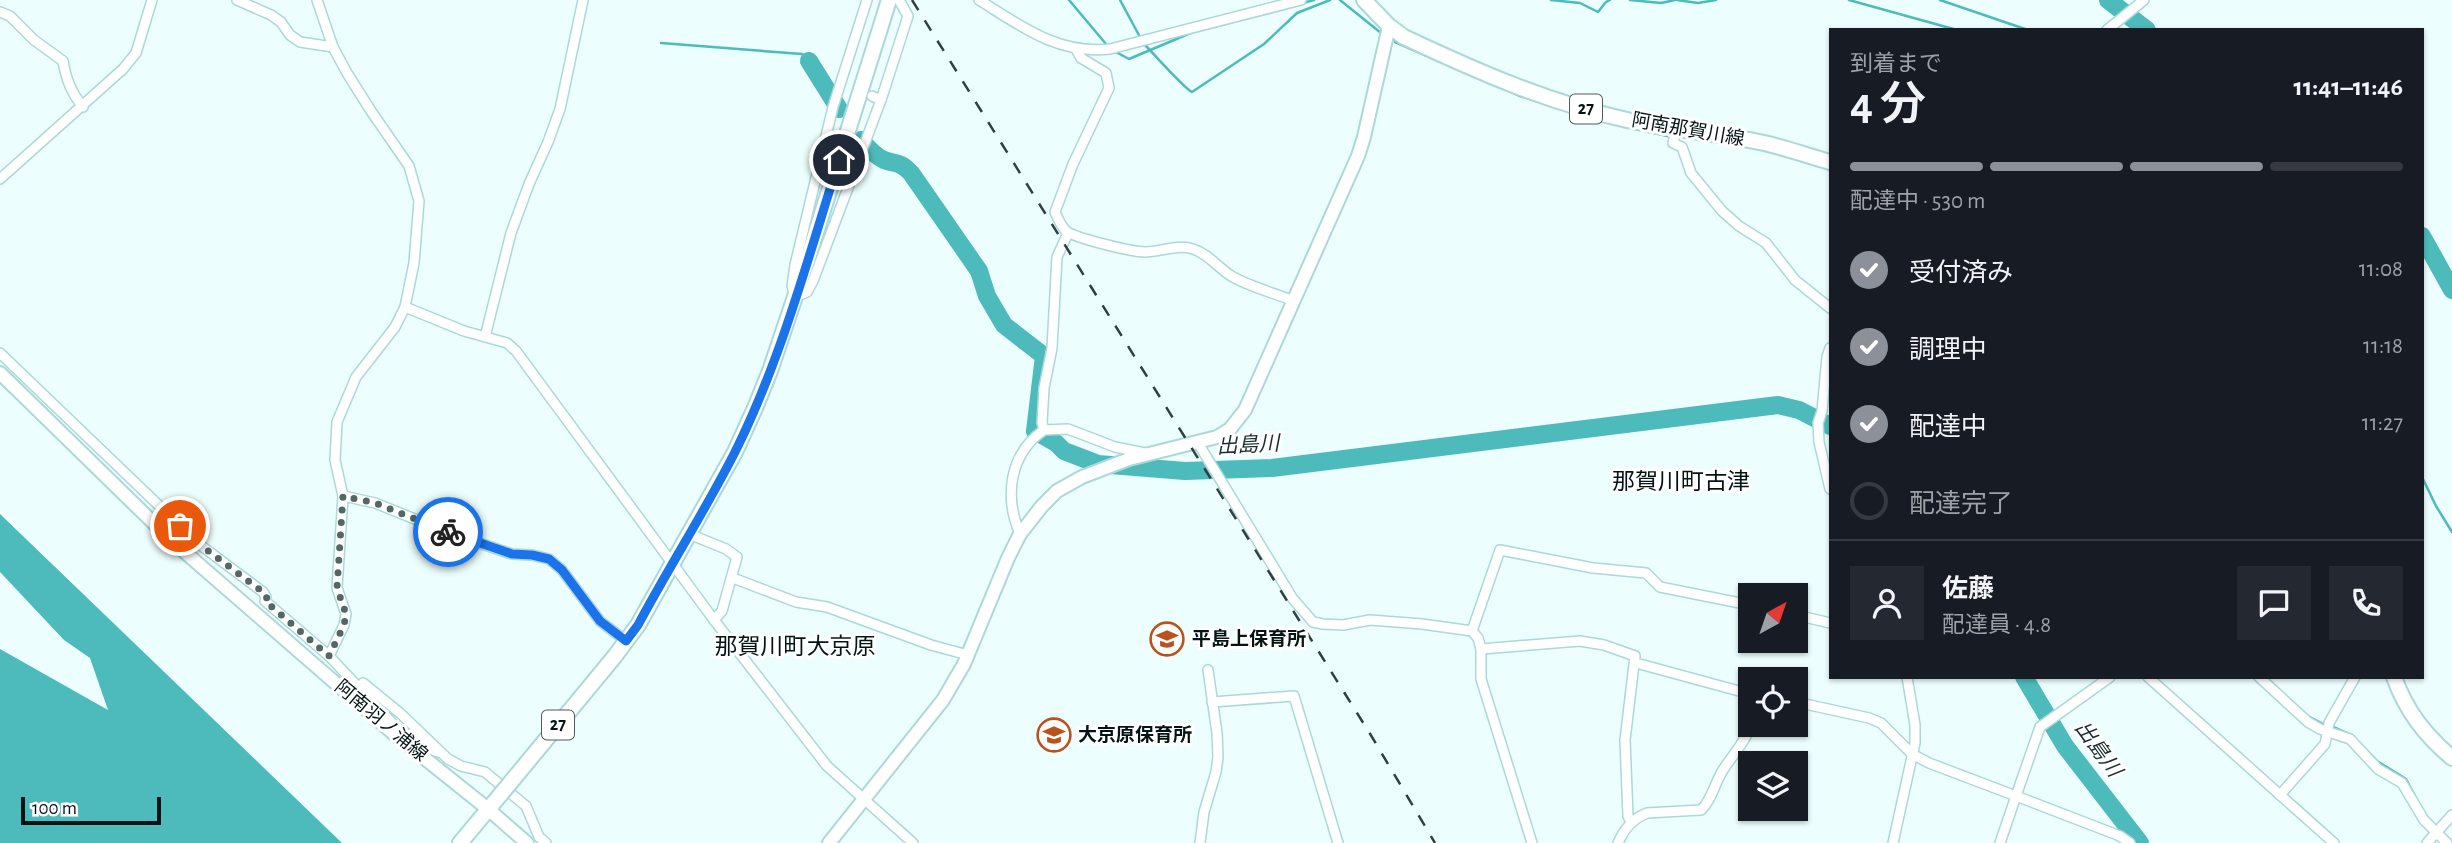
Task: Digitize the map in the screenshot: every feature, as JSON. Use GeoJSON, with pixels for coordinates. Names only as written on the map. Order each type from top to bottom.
{"type":"FeatureCollection","features":[{"type":"Feature","properties":{"kind":"main road","name":"阿南那賀川線"},"geometry":{"type":"LineString","coordinates":[[1364,0],[1389,26],[1404,37],[1515,87],[1675,135],[1763,143],[1829,162]]}},
{"type":"Feature","properties":{"kind":"main road","name":"27"},"geometry":{"type":"LineString","coordinates":[[460,843],[638,625],[740,441],[770,370],[795,297],[887,7]]}},
{"type":"Feature","properties":{"kind":"main road"},"geometry":{"type":"LineString","coordinates":[[2395,679],[2401,698],[2423,731],[2452,758]]}},
{"type":"Feature","properties":{"kind":"street"},"geometry":{"type":"LineString","coordinates":[[0,178],[124,69],[136,53],[152,0]]}},
{"type":"Feature","properties":{"kind":"street"},"geometry":{"type":"LineString","coordinates":[[237,0],[271,15],[300,42],[333,47]]}},
{"type":"Feature","properties":{"kind":"street"},"geometry":{"type":"LineString","coordinates":[[317,0],[333,47],[370,111],[409,166],[419,201],[414,263],[405,307],[394,327],[356,377],[337,422],[335,460],[343,496],[337,588],[346,614],[344,625],[329,656]]}},
{"type":"Feature","properties":{"kind":"street"},"geometry":{"type":"LineString","coordinates":[[485,337],[512,233],[559,108],[583,0]]}},
{"type":"Feature","properties":{"kind":"street"},"geometry":{"type":"LineString","coordinates":[[867,0],[845,86],[835,102],[795,265],[792,286],[795,297],[807,292],[813,281],[865,143],[876,98],[908,16],[899,0]]}},
{"type":"Feature","properties":{"kind":"street"},"geometry":{"type":"LineString","coordinates":[[979,0],[1041,37],[1076,49],[1091,51],[1110,49],[1301,0]]}},
{"type":"Feature","properties":{"kind":"street"},"geometry":{"type":"LineString","coordinates":[[2109,28],[2144,0]]}},
{"type":"Feature","properties":{"kind":"street"},"geometry":{"type":"LineString","coordinates":[[0,12],[10,16],[34,40],[63,61],[72,93],[83,107]]}},
{"type":"Feature","properties":{"kind":"street"},"geometry":{"type":"LineString","coordinates":[[829,843],[943,700],[968,655],[1020,534],[1057,491],[1082,477],[1129,459],[1217,437],[1230,429],[1245,410],[1364,137],[1389,26]]}},
{"type":"Feature","properties":{"kind":"street"},"geometry":{"type":"LineString","coordinates":[[1076,49],[1082,58],[1106,73],[1109,88],[1073,164],[1055,212],[1068,233],[1136,252],[1148,253],[1177,247],[1192,249],[1209,257],[1232,276],[1294,301]]}},
{"type":"Feature","properties":{"kind":"street"},"geometry":{"type":"LineString","coordinates":[[1675,135],[1673,143],[1682,147],[1691,173],[1722,211],[1739,226],[1766,243],[1795,280],[1829,307]]}},
{"type":"Feature","properties":{"kind":"street"},"geometry":{"type":"LineString","coordinates":[[1044,430],[1044,388],[1052,348],[1057,257],[1068,233]]}},
{"type":"Feature","properties":{"kind":"street"},"geometry":{"type":"LineString","coordinates":[[405,307],[485,337],[507,342],[516,351],[714,620],[827,766],[914,843]]}},
{"type":"Feature","properties":{"kind":"street"},"geometry":{"type":"LineString","coordinates":[[1829,351],[1819,419],[1819,442],[1829,485]]}},
{"type":"Feature","properties":{"kind":"street"},"geometry":{"type":"LineString","coordinates":[[0,353],[199,544],[263,592],[267,597],[265,601],[401,714],[442,753],[461,766],[485,772],[526,806],[539,837],[547,843]]}},
{"type":"Feature","properties":{"kind":"street","name":"阿南羽ノ浦線"},"geometry":{"type":"LineString","coordinates":[[0,373],[172,541],[486,812],[527,843]]}},
{"type":"Feature","properties":{"kind":"street"},"geometry":{"type":"LineString","coordinates":[[1020,534],[1013,519],[1011,503],[1014,468],[1022,450],[1044,430],[1068,429],[1115,447],[1152,454]]}},
{"type":"Feature","properties":{"kind":"street"},"geometry":{"type":"LineString","coordinates":[[1198,443],[1293,598],[1313,622],[1343,625],[1370,620],[1422,624],[1472,631],[1478,638],[1481,679],[1532,843]]}},
{"type":"Feature","properties":{"kind":"street"},"geometry":{"type":"LineString","coordinates":[[343,496],[375,503],[452,534],[512,554],[549,559],[562,570],[600,621],[626,641]]}},
{"type":"Feature","properties":{"kind":"street"},"geometry":{"type":"LineString","coordinates":[[689,534],[726,549],[737,557],[722,611],[714,620]]}},
{"type":"Feature","properties":{"kind":"street"},"geometry":{"type":"LineString","coordinates":[[1472,631],[1500,550],[1593,568],[1646,573],[1660,587],[1738,603]]}},
{"type":"Feature","properties":{"kind":"street"},"geometry":{"type":"LineString","coordinates":[[733,578],[796,602],[827,607],[931,645],[968,655]]}},
{"type":"Feature","properties":{"kind":"street"},"geometry":{"type":"LineString","coordinates":[[1808,618],[1829,623]]}},
{"type":"Feature","properties":{"kind":"street"},"geometry":{"type":"LineString","coordinates":[[1480,649],[1580,641],[1604,645],[1635,656],[1625,740],[1628,816],[1631,822]]}},
{"type":"Feature","properties":{"kind":"street"},"geometry":{"type":"LineString","coordinates":[[1636,663],[1738,691]]}},
{"type":"Feature","properties":{"kind":"street"},"geometry":{"type":"LineString","coordinates":[[340,665],[395,731],[442,753]]}},
{"type":"Feature","properties":{"kind":"street"},"geometry":{"type":"LineString","coordinates":[[1200,843],[1204,812],[1218,757],[1208,670]]}},
{"type":"Feature","properties":{"kind":"street"},"geometry":{"type":"LineString","coordinates":[[1893,843],[1912,754],[1915,725],[1907,679]]}},
{"type":"Feature","properties":{"kind":"street"},"geometry":{"type":"LineString","coordinates":[[2000,843],[2037,733],[2048,721],[2107,679]]}},
{"type":"Feature","properties":{"kind":"street"},"geometry":{"type":"LineString","coordinates":[[2150,679],[2334,843]]}},
{"type":"Feature","properties":{"kind":"street"},"geometry":{"type":"LineString","coordinates":[[2261,679],[2308,722],[2328,727],[2350,739],[2378,769],[2402,783],[2414,806],[2447,843]]}},
{"type":"Feature","properties":{"kind":"street"},"geometry":{"type":"LineString","coordinates":[[2280,795],[2325,744],[2328,727],[2354,679]]}},
{"type":"Feature","properties":{"kind":"street"},"geometry":{"type":"LineString","coordinates":[[1212,702],[1294,696],[1338,843]]}},
{"type":"Feature","properties":{"kind":"street"},"geometry":{"type":"LineString","coordinates":[[1808,705],[1881,723],[1912,754],[2120,836],[2130,843]]}},
{"type":"Feature","properties":{"kind":"street"},"geometry":{"type":"LineString","coordinates":[[1618,843],[1631,822],[1647,813],[1701,810],[1707,805],[1720,774],[1746,737]]}},
{"type":"Feature","properties":{"kind":"street"},"geometry":{"type":"LineString","coordinates":[[2427,843],[2452,815]]}},
{"type":"Feature","properties":{"kind":"water"},"geometry":{"type":"Polygon","coordinates":[[[0,514],[342,843],[0,843],[0,649],[108,710],[90,658],[64,640],[0,572],[0,514]]]}},
{"type":"Feature","properties":{"kind":"waterway"},"geometry":{"type":"LineString","coordinates":[[1069,0],[1106,44]]}},
{"type":"Feature","properties":{"kind":"waterway"},"geometry":{"type":"LineString","coordinates":[[1120,0],[1140,37]]}},
{"type":"Feature","properties":{"kind":"waterway"},"geometry":{"type":"LineString","coordinates":[[1213,27],[1314,0]]}},
{"type":"Feature","properties":{"kind":"waterway"},"geometry":{"type":"LineString","coordinates":[[1145,45],[1192,92],[1264,44],[1297,13],[1330,0]]}},
{"type":"Feature","properties":{"kind":"waterway"},"geometry":{"type":"LineString","coordinates":[[1340,0],[1381,33]]}},
{"type":"Feature","properties":{"kind":"waterway"},"geometry":{"type":"LineString","coordinates":[[1551,0],[1580,3],[1598,12],[1610,0]]}},
{"type":"Feature","properties":{"kind":"waterway"},"geometry":{"type":"LineString","coordinates":[[1630,0],[1661,3],[1675,0]]}},
{"type":"Feature","properties":{"kind":"waterway"},"geometry":{"type":"LineString","coordinates":[[1677,0],[1698,3],[1716,0]]}},
{"type":"Feature","properties":{"kind":"waterway"},"geometry":{"type":"LineString","coordinates":[[1849,0],[1950,28]]}},
{"type":"Feature","properties":{"kind":"waterway"},"geometry":{"type":"LineString","coordinates":[[1940,0],[2022,28]]}},
{"type":"Feature","properties":{"kind":"waterway"},"geometry":{"type":"LineString","coordinates":[[2108,0],[2144,28]]}},
{"type":"Feature","properties":{"kind":"waterway"},"geometry":{"type":"LineString","coordinates":[[1116,52],[1129,59],[1193,32]]}},
{"type":"Feature","properties":{"kind":"waterway"},"geometry":{"type":"LineString","coordinates":[[1395,42],[1450,66]]}},
{"type":"Feature","properties":{"kind":"waterway"},"geometry":{"type":"LineString","coordinates":[[661,43],[802,54],[809,61]]}},
{"type":"Feature","properties":{"kind":"waterway","name":"出島川"},"geometry":{"type":"LineString","coordinates":[[809,61],[839,109]]}},
{"type":"Feature","properties":{"kind":"waterway"},"geometry":{"type":"LineString","coordinates":[[1491,83],[1557,108]]}},
{"type":"Feature","properties":{"kind":"waterway"},"geometry":{"type":"LineString","coordinates":[[1627,127],[1672,137]]}},
{"type":"Feature","properties":{"kind":"waterway","name":"出島川"},"geometry":{"type":"LineString","coordinates":[[861,140],[877,156],[901,165],[911,173],[979,271],[987,296],[1004,325],[1044,356],[1035,431],[1064,451],[1098,464],[1185,471],[1272,468],[1778,405],[1799,410],[1829,425]]}},
{"type":"Feature","properties":{"kind":"waterway"},"geometry":{"type":"LineString","coordinates":[[2424,240],[2452,290]]}},
{"type":"Feature","properties":{"kind":"waterway"},"geometry":{"type":"LineString","coordinates":[[2424,481],[2452,532]]}},
{"type":"Feature","properties":{"kind":"waterway","name":"出島川"},"geometry":{"type":"LineString","coordinates":[[2025,679],[2065,746],[2140,843]]}},
{"type":"Feature","properties":{"kind":"waterway"},"geometry":{"type":"LineString","coordinates":[[2306,715],[2325,725]]}},
{"type":"Feature","properties":{"kind":"waterway"},"geometry":{"type":"LineString","coordinates":[[2331,726],[2351,735]]}},
{"type":"Feature","properties":{"kind":"waterway"},"geometry":{"type":"LineString","coordinates":[[2358,742],[2377,761],[2406,779],[2417,800]]}},
{"type":"Feature","properties":{"kind":"railway"},"geometry":{"type":"LineString","coordinates":[[912,0],[1372,737],[1435,843]]}},
{"type":"Feature","properties":{"kind":"way so far"},"geometry":{"type":"LineString","coordinates":[[180,526],[199,544],[263,592],[267,597],[265,601],[329,656],[344,625],[346,614],[337,588],[343,496],[375,503],[448,532]]}},
{"type":"Feature","properties":{"kind":"place","name":"平島上保育所"},"geometry":{"type":"Point","coordinates":[1167,639]}},
{"type":"Feature","properties":{"kind":"place","name":"大京原保育所"},"geometry":{"type":"Point","coordinates":[1054,735]}},
{"type":"Feature","properties":{"kind":"district","name":"那賀川町古津"},"geometry":{"type":"Point","coordinates":[1681,482]}},
{"type":"Feature","properties":{"kind":"district","name":"那賀川町大京原"},"geometry":{"type":"Point","coordinates":[795,647]}},
{"type":"Feature","properties":{"kind":"route"},"geometry":{"type":"LineString","coordinates":[[448,532],[512,554],[549,559],[562,570],[600,621],[612,633],[626,641],[638,625],[735,452],[755,408],[839,160]]}}]}
